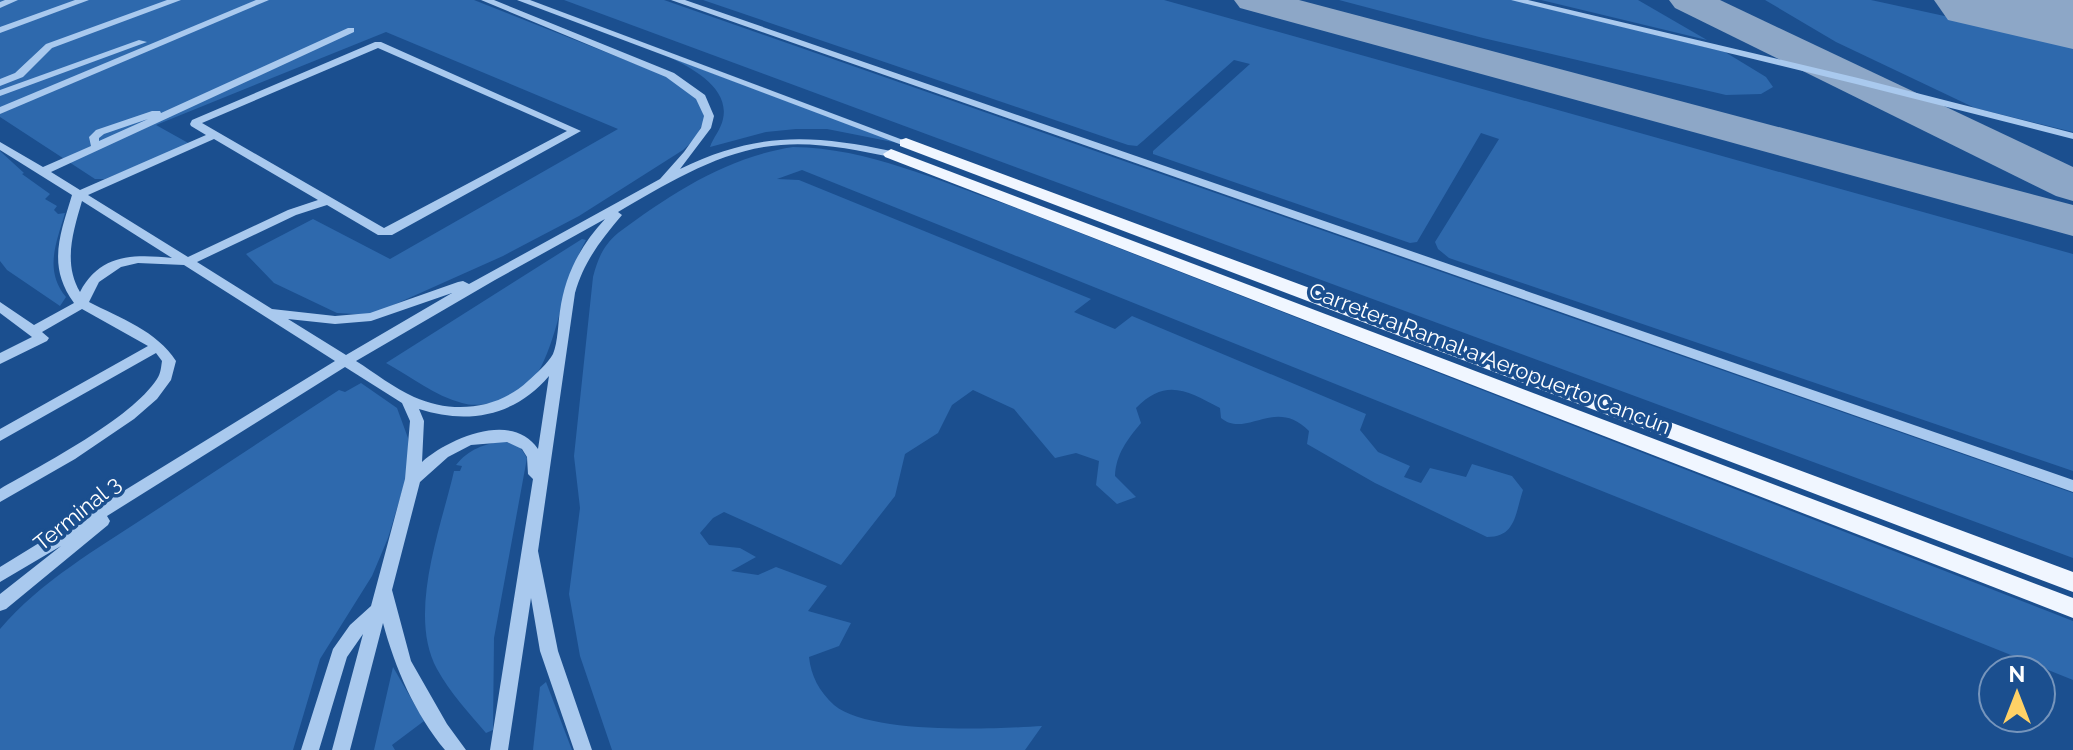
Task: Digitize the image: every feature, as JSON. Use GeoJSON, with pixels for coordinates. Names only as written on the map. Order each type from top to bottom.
{"type":"FeatureCollection","features":[{"type":"Feature","properties":{"kind":"main road","name":"Carretera Ramal a Aeropuerto Cancún"},"geometry":{"type":"LineString","coordinates":[[898,149],[2073,582]]}},
{"type":"Feature","properties":{"kind":"main road","name":"Carretera Ramal a Aeropuerto Cancún"},"geometry":{"type":"LineString","coordinates":[[898,149],[2073,608]]}},
{"type":"Feature","properties":{"kind":"street"},"geometry":{"type":"LineString","coordinates":[[0,5],[13,0]]}},
{"type":"Feature","properties":{"kind":"street"},"geometry":{"type":"LineString","coordinates":[[0,30],[84,0]]}},
{"type":"Feature","properties":{"kind":"street"},"geometry":{"type":"LineString","coordinates":[[0,83],[24,72],[49,46],[176,0]]}},
{"type":"Feature","properties":{"kind":"street"},"geometry":{"type":"LineString","coordinates":[[0,111],[264,0]]}},
{"type":"Feature","properties":{"kind":"street"},"geometry":{"type":"LineString","coordinates":[[486,0],[670,75],[701,97],[709,116],[706,128],[688,154],[658,187]]}},
{"type":"Feature","properties":{"kind":"street"},"geometry":{"type":"LineString","coordinates":[[522,0],[898,149]]}},
{"type":"Feature","properties":{"kind":"street"},"geometry":{"type":"LineString","coordinates":[[676,0],[2073,486]]}},
{"type":"Feature","properties":{"kind":"street"},"geometry":{"type":"LineString","coordinates":[[1516,0],[1858,81],[2073,136]]}},
{"type":"Feature","properties":{"kind":"street"},"geometry":{"type":"LineString","coordinates":[[0,93],[156,37],[216,21]]}},
{"type":"Feature","properties":{"kind":"street"},"geometry":{"type":"LineString","coordinates":[[42,172],[99,146],[94,143],[94,137],[115,124],[188,106],[351,30]]}},
{"type":"Feature","properties":{"kind":"street"},"geometry":{"type":"LineString","coordinates":[[378,44],[576,131],[388,232],[382,232],[328,201],[196,122],[378,44]]}},
{"type":"Feature","properties":{"kind":"street"},"geometry":{"type":"LineString","coordinates":[[78,195],[215,135]]}},
{"type":"Feature","properties":{"kind":"street"},"geometry":{"type":"LineString","coordinates":[[0,575],[499,271],[718,157],[761,144],[826,141],[898,149]]}},
{"type":"Feature","properties":{"kind":"street"},"geometry":{"type":"LineString","coordinates":[[0,145],[408,400],[439,412],[460,414],[503,406],[540,382],[557,357]]}},
{"type":"Feature","properties":{"kind":"street"},"geometry":{"type":"LineString","coordinates":[[0,496],[112,431],[166,380],[169,360],[156,347],[82,304],[68,281],[61,258],[78,195]]}},
{"type":"Feature","properties":{"kind":"street"},"geometry":{"type":"LineString","coordinates":[[33,331],[82,304],[89,283],[119,263],[151,257],[187,262],[296,209],[328,201]]}},
{"type":"Feature","properties":{"kind":"street"},"geometry":{"type":"LineString","coordinates":[[499,750],[557,357],[575,266],[599,232],[628,203]]}},
{"type":"Feature","properties":{"kind":"street"},"geometry":{"type":"LineString","coordinates":[[266,312],[318,320],[371,317],[499,271]]}},
{"type":"Feature","properties":{"kind":"street"},"geometry":{"type":"LineString","coordinates":[[0,306],[42,338],[0,359]]}},
{"type":"Feature","properties":{"kind":"street"},"geometry":{"type":"LineString","coordinates":[[0,436],[156,347]]}},
{"type":"Feature","properties":{"kind":"street"},"geometry":{"type":"LineString","coordinates":[[341,750],[413,479],[417,421],[408,400]]}},
{"type":"Feature","properties":{"kind":"street"},"geometry":{"type":"LineString","coordinates":[[413,479],[448,449],[464,442],[500,436],[514,438],[534,454],[538,502]]}},
{"type":"Feature","properties":{"kind":"street","name":"Terminal 3"},"geometry":{"type":"LineString","coordinates":[[0,604],[145,486]]}},
{"type":"Feature","properties":{"kind":"street"},"geometry":{"type":"LineString","coordinates":[[529,542],[549,651],[583,750]]}},
{"type":"Feature","properties":{"kind":"street"},"geometry":{"type":"LineString","coordinates":[[383,589],[403,663],[440,730],[457,750]]}},
{"type":"Feature","properties":{"kind":"street"},"geometry":{"type":"LineString","coordinates":[[310,750],[339,654],[356,630],[377,610]]}},
{"type":"Feature","properties":{"kind":"shaded area"},"geometry":{"type":"Polygon","coordinates":[[[0,0],[474,0],[666,76],[699,100],[705,119],[695,139],[683,150],[579,216],[503,256],[371,315],[337,313],[274,283],[246,254],[313,219],[390,259],[618,129],[386,32],[156,125],[190,144],[105,179],[95,179],[0,117],[0,0]]]}},
{"type":"Feature","properties":{"kind":"shaded area"},"geometry":{"type":"Polygon","coordinates":[[[564,0],[664,0],[2073,493],[2073,558],[564,0]]]}},
{"type":"Feature","properties":{"kind":"shaded area"},"geometry":{"type":"Polygon","coordinates":[[[703,0],[1164,0],[2073,254],[2073,471],[1449,258],[1435,242],[1499,139],[1481,133],[1417,242],[1410,243],[1153,154],[1250,64],[1234,60],[1137,146],[1128,145],[703,0]]]}},
{"type":"Feature","properties":{"kind":"shaded area"},"geometry":{"type":"Polygon","coordinates":[[[1339,0],[1514,0],[1725,52],[1766,77],[1773,87],[1761,94],[1726,95],[1483,38],[1339,0]]]}},
{"type":"Feature","properties":{"kind":"shaded area"},"geometry":{"type":"Polygon","coordinates":[[[1541,0],[1638,0],[1707,40],[1541,0]]]}},
{"type":"Feature","properties":{"kind":"shaded area"},"geometry":{"type":"Polygon","coordinates":[[[1765,0],[1871,0],[2073,44],[2073,132],[1975,108],[1836,42],[1765,0]]]}},
{"type":"Feature","properties":{"kind":"shaded area"},"geometry":{"type":"Polygon","coordinates":[[[669,57],[903,144],[827,129],[796,129],[766,132],[710,147],[723,119],[721,98],[707,80],[669,57]]]}},
{"type":"Feature","properties":{"kind":"shaded area"},"geometry":{"type":"Polygon","coordinates":[[[793,147],[849,153],[929,176],[2073,621],[2073,680],[2057,674],[2057,654],[2008,654],[802,170],[777,179],[799,180],[1091,299],[1074,312],[1115,329],[1132,316],[1366,414],[1360,430],[1378,452],[1410,466],[1404,477],[1421,483],[1430,468],[1466,477],[1472,464],[1512,476],[1523,490],[1516,515],[1504,533],[1487,537],[1375,483],[1307,444],[1309,431],[1296,421],[1273,417],[1241,424],[1231,423],[1221,418],[1220,408],[1198,396],[1177,390],[1157,393],[1136,408],[1141,423],[1120,454],[1115,476],[1136,497],[1117,504],[1096,485],[1099,461],[1076,453],[1055,458],[1014,409],[973,390],[952,405],[938,433],[905,454],[895,496],[841,565],[724,512],[713,518],[700,533],[709,545],[740,548],[756,557],[731,571],[758,575],[776,567],[827,586],[808,611],[851,623],[839,646],[809,657],[817,683],[834,705],[851,715],[904,726],[965,729],[1042,726],[1025,750],[612,750],[580,656],[569,594],[580,508],[574,456],[593,277],[599,258],[618,233],[701,179],[769,152],[793,147]]]}},
{"type":"Feature","properties":{"kind":"shaded area"},"geometry":{"type":"Polygon","coordinates":[[[0,151],[22,174],[50,194],[45,199],[57,206],[54,210],[58,214],[65,213],[54,256],[55,277],[66,297],[60,306],[7,270],[0,261],[0,151]]]}},
{"type":"Feature","properties":{"kind":"shaded area"},"geometry":{"type":"Polygon","coordinates":[[[582,239],[586,240],[572,272],[548,352],[535,376],[517,391],[495,402],[462,403],[432,391],[386,363],[582,239]]]}},
{"type":"Feature","properties":{"kind":"shaded area"},"geometry":{"type":"Polygon","coordinates":[[[361,383],[397,408],[408,438],[410,465],[388,538],[372,576],[320,659],[293,750],[0,750],[0,629],[16,612],[90,553],[339,390],[345,392],[361,383]]]}},
{"type":"Feature","properties":{"kind":"shaded area"},"geometry":{"type":"Polygon","coordinates":[[[504,441],[520,447],[527,458],[494,638],[493,730],[486,733],[437,669],[425,623],[426,597],[435,544],[454,471],[460,471],[462,466],[456,465],[477,448],[504,441]]]}},
{"type":"Feature","properties":{"kind":"shaded area"},"geometry":{"type":"Polygon","coordinates":[[[393,667],[424,721],[392,745],[395,750],[374,750],[393,667]]]}},
{"type":"Feature","properties":{"kind":"shaded area"},"geometry":{"type":"Polygon","coordinates":[[[546,682],[572,750],[533,750],[540,687],[546,682]]]}},
{"type":"Feature","properties":{"kind":"taxiway"},"geometry":{"type":"LineString","coordinates":[[1254,0],[2073,221]]}},
{"type":"Feature","properties":{"kind":"taxiway"},"geometry":{"type":"LineString","coordinates":[[1689,0],[2073,186]]}},
{"type":"Feature","properties":{"kind":"runway"},"geometry":{"type":"LineString","coordinates":[[1982,0],[2073,19]]}}]}
